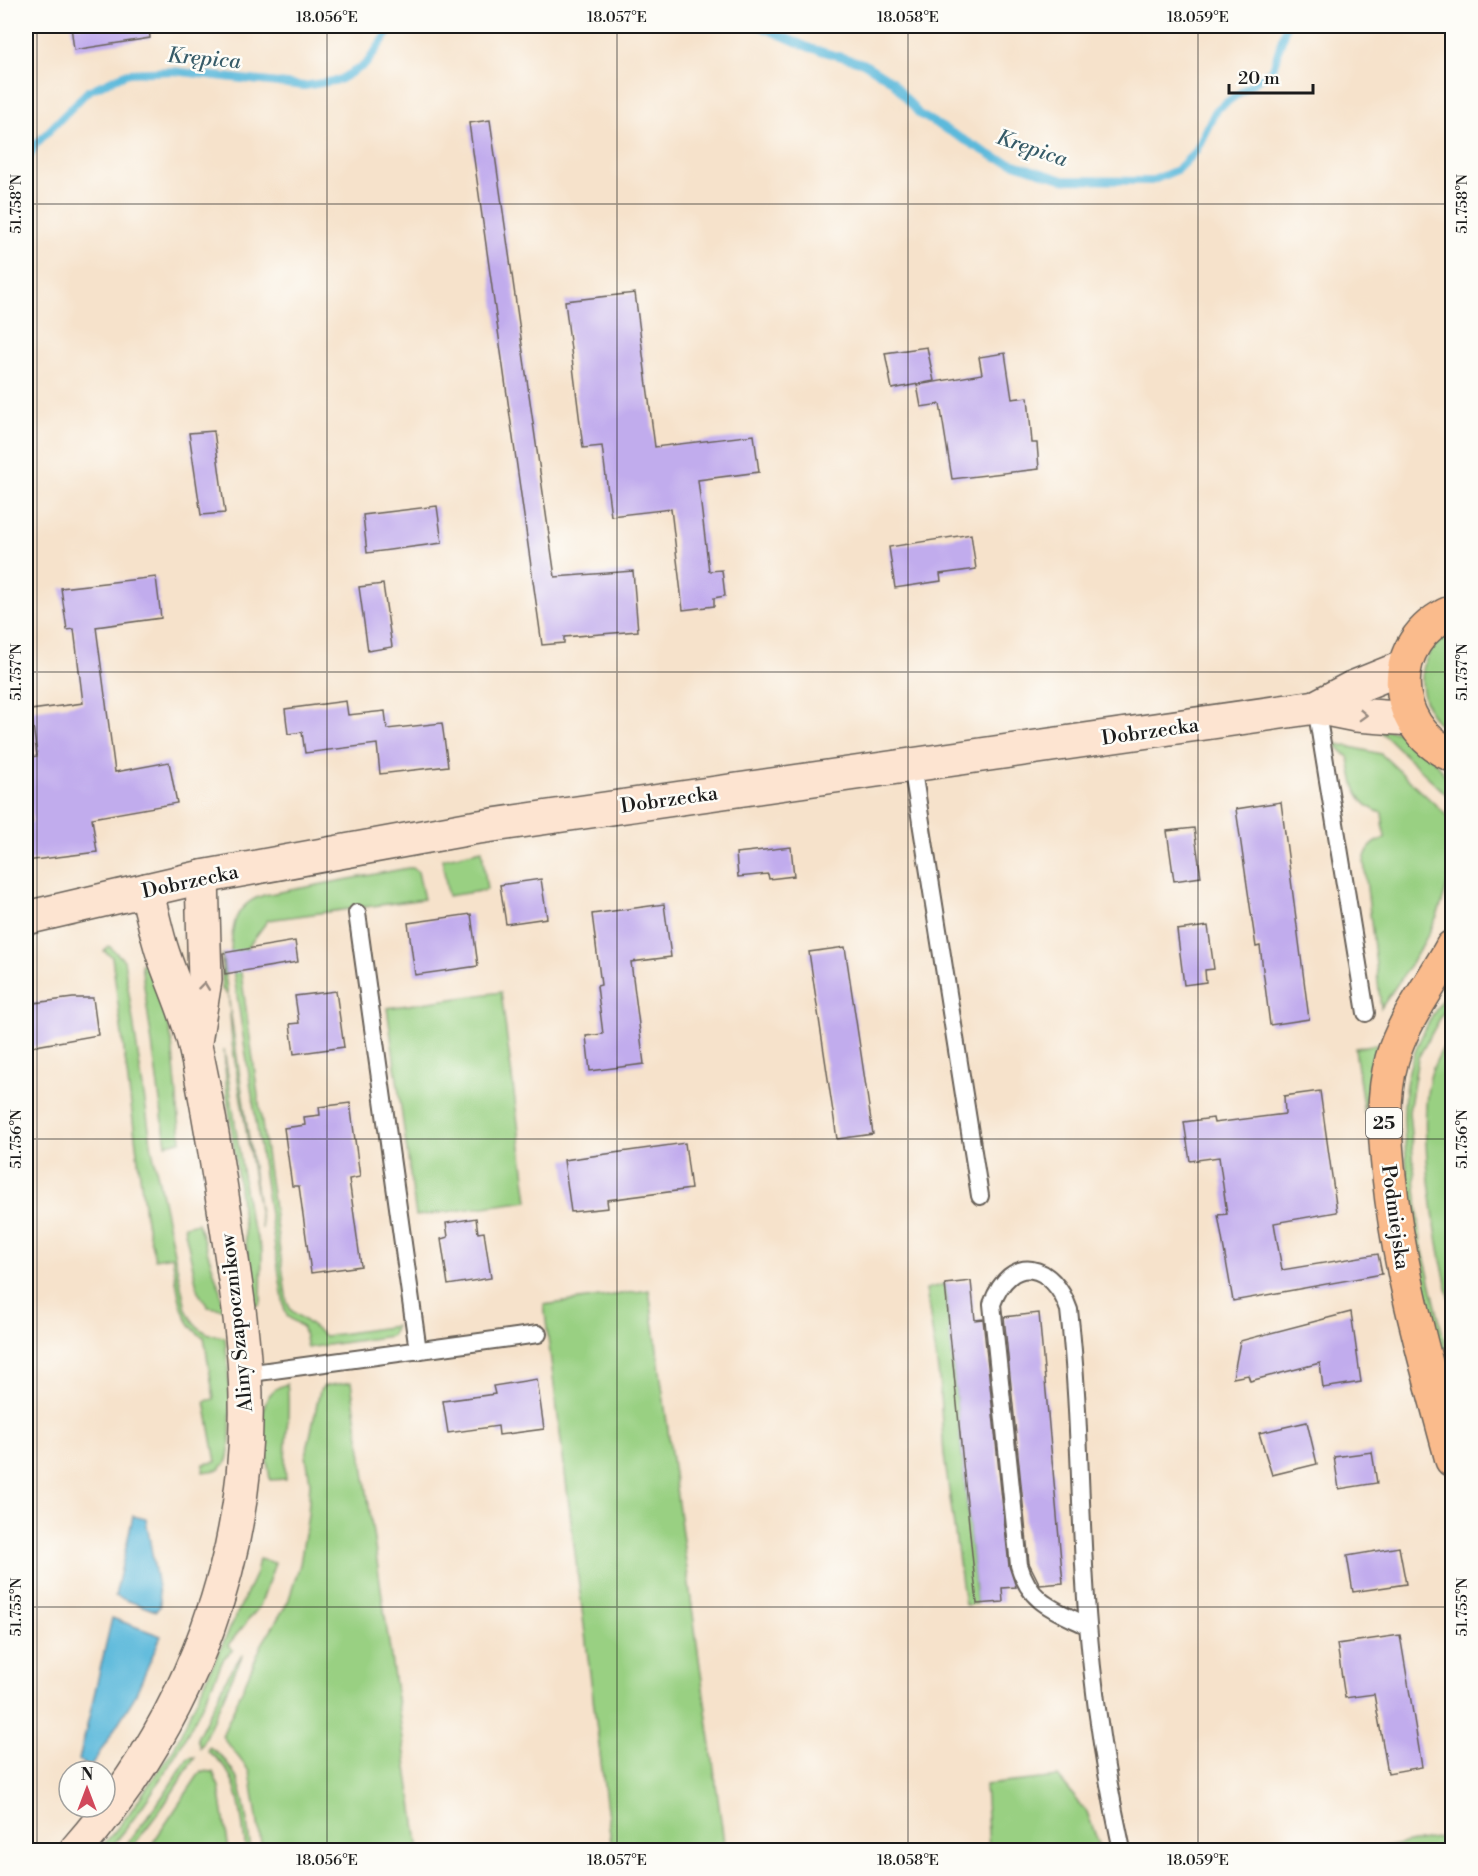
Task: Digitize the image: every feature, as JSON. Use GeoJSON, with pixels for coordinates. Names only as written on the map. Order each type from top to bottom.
{"type":"FeatureCollection","features":[{"type":"Feature","properties":{"kind":"main road"},"geometry":{"type":"LineString","coordinates":[[1452,612],[1424,630],[1412,647],[1404,667],[1404,694],[1411,719],[1423,736],[1452,755]]}},
{"type":"Feature","properties":{"kind":"main road","name":"Podmiejska"},"geometry":{"type":"LineString","coordinates":[[1452,947],[1401,1035],[1386,1086],[1384,1113],[1392,1210],[1401,1261],[1452,1460]]}},
{"type":"Feature","properties":{"kind":"street"},"geometry":{"type":"LineString","coordinates":[[1316,707],[1352,688],[1404,667]]}},
{"type":"Feature","properties":{"kind":"street"},"geometry":{"type":"LineString","coordinates":[[1316,707],[1356,715],[1411,719]]}},
{"type":"Feature","properties":{"kind":"street","name":"Dobrzecka"},"geometry":{"type":"LineString","coordinates":[[26,918],[202,877],[472,828],[1316,707]]}},
{"type":"Feature","properties":{"kind":"street","name":"Aliny Szapocznikow"},"geometry":{"type":"LineString","coordinates":[[194,1043],[205,980],[202,877]]}},
{"type":"Feature","properties":{"kind":"street","name":"Aliny Szapocznikow"},"geometry":{"type":"LineString","coordinates":[[76,1851],[123,1793],[146,1760],[183,1692],[211,1621],[231,1552],[241,1495],[245,1435],[245,1374],[221,1192],[194,1043],[162,951],[146,890]]}},
{"type":"Feature","properties":{"kind":"lane"},"geometry":{"type":"LineString","coordinates":[[1316,707],[1366,1012]]}},
{"type":"Feature","properties":{"kind":"lane"},"geometry":{"type":"LineString","coordinates":[[912,765],[980,1196]]}},
{"type":"Feature","properties":{"kind":"lane"},"geometry":{"type":"LineString","coordinates":[[357,913],[418,1351]]}},
{"type":"Feature","properties":{"kind":"lane"},"geometry":{"type":"LineString","coordinates":[[1088,1626],[1045,1605],[1032,1595],[1019,1565],[992,1304],[999,1285],[1007,1277],[1021,1271],[1034,1270],[1057,1284],[1069,1310],[1088,1626],[1109,1780],[1122,1851]]}},
{"type":"Feature","properties":{"kind":"lane"},"geometry":{"type":"LineString","coordinates":[[245,1374],[538,1334]]}},
{"type":"Feature","properties":{"kind":"green space"},"geometry":{"type":"Polygon","coordinates":[[[1452,632],[1452,734],[1439,724],[1430,712],[1424,698],[1422,683],[1429,654],[1438,642],[1452,632]]]}},
{"type":"Feature","properties":{"kind":"green space"},"geometry":{"type":"Polygon","coordinates":[[[1379,730],[1403,733],[1418,744],[1434,760],[1447,779],[1452,796],[1448,796],[1379,730]]]}},
{"type":"Feature","properties":{"kind":"green space"},"geometry":{"type":"Polygon","coordinates":[[[1333,743],[1381,754],[1452,820],[1449,875],[1435,921],[1381,1008],[1364,862],[1370,847],[1385,838],[1382,813],[1366,805],[1361,799],[1354,784],[1349,758],[1333,743]]]}},
{"type":"Feature","properties":{"kind":"green space"},"geometry":{"type":"Polygon","coordinates":[[[482,850],[487,890],[448,896],[442,859],[482,850]]]}},
{"type":"Feature","properties":{"kind":"green space"},"geometry":{"type":"Polygon","coordinates":[[[413,868],[418,872],[424,899],[268,920],[239,959],[287,1302],[291,1310],[325,1336],[396,1326],[391,1336],[307,1348],[303,1328],[287,1316],[284,1307],[231,956],[234,926],[236,918],[246,904],[264,895],[413,868]]]}},
{"type":"Feature","properties":{"kind":"green space"},"geometry":{"type":"Polygon","coordinates":[[[109,946],[124,960],[152,1149],[186,1309],[201,1329],[212,1335],[225,1337],[230,1438],[226,1463],[218,1470],[203,1472],[204,1464],[216,1462],[205,1401],[214,1399],[204,1337],[195,1331],[184,1313],[177,1289],[172,1256],[155,1259],[146,1222],[112,957],[104,951],[109,946]]]}},
{"type":"Feature","properties":{"kind":"green space"},"geometry":{"type":"Polygon","coordinates":[[[222,954],[228,996],[222,989],[222,954]]]}},
{"type":"Feature","properties":{"kind":"green space"},"geometry":{"type":"Polygon","coordinates":[[[154,962],[172,1042],[181,1141],[166,1144],[141,964],[154,962]]]}},
{"type":"Feature","properties":{"kind":"green space"},"geometry":{"type":"Polygon","coordinates":[[[1452,984],[1452,997],[1418,1058],[1409,1112],[1421,1243],[1452,1374],[1452,1400],[1430,1309],[1412,1219],[1404,1098],[1410,1066],[1419,1041],[1452,984]]]}},
{"type":"Feature","properties":{"kind":"green space"},"geometry":{"type":"Polygon","coordinates":[[[501,992],[528,1201],[416,1216],[387,1008],[501,992]]]}},
{"type":"Feature","properties":{"kind":"green space"},"geometry":{"type":"Polygon","coordinates":[[[230,1006],[262,1229],[232,1043],[230,1006]]]}},
{"type":"Feature","properties":{"kind":"green space"},"geometry":{"type":"Polygon","coordinates":[[[1452,1032],[1452,1308],[1440,1255],[1430,1187],[1426,1119],[1428,1091],[1433,1068],[1452,1032]]]}},
{"type":"Feature","properties":{"kind":"green space"},"geometry":{"type":"Polygon","coordinates":[[[1377,1044],[1370,1068],[1364,1114],[1355,1048],[1377,1044]]]}},
{"type":"Feature","properties":{"kind":"green space"},"geometry":{"type":"Polygon","coordinates":[[[224,1049],[249,1216],[262,1251],[261,1302],[259,1305],[254,1305],[227,1095],[224,1049]]]}},
{"type":"Feature","properties":{"kind":"green space"},"geometry":{"type":"Polygon","coordinates":[[[198,1223],[220,1290],[223,1309],[208,1307],[198,1292],[184,1226],[198,1223]]]}},
{"type":"Feature","properties":{"kind":"green space"},"geometry":{"type":"Polygon","coordinates":[[[945,1284],[977,1604],[965,1605],[944,1455],[939,1378],[926,1289],[945,1284]]]}},
{"type":"Feature","properties":{"kind":"green space"},"geometry":{"type":"Polygon","coordinates":[[[649,1290],[725,1850],[612,1850],[544,1305],[649,1290]]]}},
{"type":"Feature","properties":{"kind":"green space"},"geometry":{"type":"Polygon","coordinates":[[[351,1382],[419,1850],[262,1850],[250,1772],[222,1736],[262,1644],[288,1602],[300,1564],[308,1515],[310,1482],[306,1455],[320,1390],[324,1386],[351,1382]]]}},
{"type":"Feature","properties":{"kind":"green space"},"geometry":{"type":"Polygon","coordinates":[[[287,1384],[286,1479],[270,1480],[262,1424],[263,1411],[267,1399],[275,1390],[287,1384]]]}},
{"type":"Feature","properties":{"kind":"green space"},"geometry":{"type":"Polygon","coordinates":[[[259,1559],[275,1563],[260,1606],[228,1645],[233,1650],[224,1658],[187,1734],[159,1782],[109,1850],[99,1850],[128,1815],[174,1748],[256,1573],[259,1559]]]}},
{"type":"Feature","properties":{"kind":"green space"},"geometry":{"type":"Polygon","coordinates":[[[243,1654],[200,1748],[197,1738],[231,1670],[243,1654]]]}},
{"type":"Feature","properties":{"kind":"green space"},"geometry":{"type":"Polygon","coordinates":[[[209,1747],[231,1768],[237,1780],[245,1806],[251,1850],[246,1850],[240,1809],[233,1782],[218,1760],[207,1751],[209,1747]]]}},
{"type":"Feature","properties":{"kind":"green space"},"geometry":{"type":"Polygon","coordinates":[[[195,1757],[164,1805],[130,1850],[122,1850],[156,1806],[188,1758],[195,1757]]]}},
{"type":"Feature","properties":{"kind":"green space"},"geometry":{"type":"Polygon","coordinates":[[[201,1771],[213,1772],[219,1787],[229,1850],[148,1850],[201,1771]]]}},
{"type":"Feature","properties":{"kind":"green space"},"geometry":{"type":"Polygon","coordinates":[[[1058,1777],[1087,1812],[1101,1850],[989,1850],[985,1785],[1058,1777]]]}},
{"type":"Feature","properties":{"kind":"green space"},"geometry":{"type":"Polygon","coordinates":[[[1452,1835],[1452,1850],[1370,1850],[1452,1835]]]}},
{"type":"Feature","properties":{"kind":"water"},"geometry":{"type":"Polygon","coordinates":[[[133,1516],[146,1519],[160,1599],[160,1606],[156,1611],[115,1596],[133,1516]]]}},
{"type":"Feature","properties":{"kind":"water"},"geometry":{"type":"Polygon","coordinates":[[[112,1618],[161,1636],[134,1698],[96,1759],[79,1759],[112,1618]]]}},
{"type":"Feature","properties":{"kind":"building"},"geometry":{"type":"Polygon","coordinates":[[[71,26],[149,26],[150,38],[74,50],[71,26]]]}},
{"type":"Feature","properties":{"kind":"building"},"geometry":{"type":"Polygon","coordinates":[[[490,120],[555,577],[633,571],[638,631],[564,637],[564,643],[542,645],[469,123],[490,120]]]}},
{"type":"Feature","properties":{"kind":"building"},"geometry":{"type":"Polygon","coordinates":[[[635,293],[655,447],[754,435],[759,472],[698,480],[709,571],[722,570],[725,596],[714,598],[714,606],[683,610],[671,509],[611,516],[602,446],[583,448],[565,301],[635,293]]]}},
{"type":"Feature","properties":{"kind":"building"},"geometry":{"type":"Polygon","coordinates":[[[927,347],[934,381],[892,389],[885,353],[927,347]]]}},
{"type":"Feature","properties":{"kind":"building"},"geometry":{"type":"Polygon","coordinates":[[[1005,353],[1012,399],[1028,397],[1032,443],[1037,443],[1039,469],[952,479],[940,404],[921,407],[917,385],[982,374],[979,357],[1005,353]]]}},
{"type":"Feature","properties":{"kind":"building"},"geometry":{"type":"Polygon","coordinates":[[[214,431],[225,513],[201,515],[189,433],[214,431]]]}},
{"type":"Feature","properties":{"kind":"building"},"geometry":{"type":"Polygon","coordinates":[[[437,506],[442,543],[367,553],[363,515],[437,506]]]}},
{"type":"Feature","properties":{"kind":"building"},"geometry":{"type":"Polygon","coordinates":[[[971,534],[976,569],[940,574],[941,581],[895,588],[889,547],[971,534]]]}},
{"type":"Feature","properties":{"kind":"building"},"geometry":{"type":"Polygon","coordinates":[[[156,577],[161,618],[96,627],[115,772],[169,762],[177,803],[92,818],[97,852],[26,861],[26,822],[32,822],[26,758],[37,756],[31,710],[83,703],[74,629],[67,630],[61,588],[156,577]]]}},
{"type":"Feature","properties":{"kind":"building"},"geometry":{"type":"Polygon","coordinates":[[[383,584],[392,647],[368,651],[359,587],[383,584]]]}},
{"type":"Feature","properties":{"kind":"building"},"geometry":{"type":"Polygon","coordinates":[[[346,701],[348,715],[385,711],[387,729],[442,723],[448,766],[380,774],[377,744],[305,753],[302,732],[288,734],[285,709],[346,701]]]}},
{"type":"Feature","properties":{"kind":"building"},"geometry":{"type":"Polygon","coordinates":[[[1281,802],[1309,1019],[1270,1025],[1260,946],[1256,947],[1236,809],[1281,802]]]}},
{"type":"Feature","properties":{"kind":"building"},"geometry":{"type":"Polygon","coordinates":[[[1194,828],[1201,877],[1174,881],[1167,831],[1194,828]]]}},
{"type":"Feature","properties":{"kind":"building"},"geometry":{"type":"Polygon","coordinates":[[[791,847],[794,876],[769,879],[768,874],[738,877],[736,853],[791,847]]]}},
{"type":"Feature","properties":{"kind":"building"},"geometry":{"type":"Polygon","coordinates":[[[541,879],[547,918],[506,924],[500,885],[541,879]]]}},
{"type":"Feature","properties":{"kind":"building"},"geometry":{"type":"Polygon","coordinates":[[[664,904],[671,957],[631,962],[644,1064],[590,1071],[586,1036],[603,1034],[597,986],[601,985],[592,914],[664,904]]]}},
{"type":"Feature","properties":{"kind":"building"},"geometry":{"type":"Polygon","coordinates":[[[471,914],[478,966],[415,975],[408,923],[471,914]]]}},
{"type":"Feature","properties":{"kind":"building"},"geometry":{"type":"Polygon","coordinates":[[[1208,926],[1214,969],[1205,970],[1206,982],[1184,985],[1177,930],[1208,926]]]}},
{"type":"Feature","properties":{"kind":"building"},"geometry":{"type":"Polygon","coordinates":[[[295,941],[298,962],[225,974],[223,953],[295,941]]]}},
{"type":"Feature","properties":{"kind":"building"},"geometry":{"type":"Polygon","coordinates":[[[845,947],[873,1134],[837,1139],[809,952],[845,947]]]}},
{"type":"Feature","properties":{"kind":"building"},"geometry":{"type":"Polygon","coordinates":[[[336,991],[344,1047],[294,1054],[290,1024],[299,1023],[295,996],[336,991]]]}},
{"type":"Feature","properties":{"kind":"building"},"geometry":{"type":"Polygon","coordinates":[[[93,998],[98,1035],[30,1047],[26,1004],[93,998]]]}},
{"type":"Feature","properties":{"kind":"building"},"geometry":{"type":"Polygon","coordinates":[[[1320,1091],[1337,1212],[1274,1223],[1282,1270],[1378,1254],[1382,1274],[1233,1301],[1218,1215],[1227,1214],[1219,1157],[1190,1161],[1184,1122],[1213,1118],[1214,1123],[1285,1114],[1284,1096],[1320,1091]]]}},
{"type":"Feature","properties":{"kind":"building"},"geometry":{"type":"Polygon","coordinates":[[[350,1103],[360,1177],[349,1179],[361,1266],[311,1273],[299,1186],[292,1186],[284,1128],[305,1125],[304,1117],[320,1115],[319,1107],[350,1103]]]}},
{"type":"Feature","properties":{"kind":"building"},"geometry":{"type":"Polygon","coordinates":[[[685,1143],[691,1189],[607,1200],[608,1208],[571,1212],[564,1160],[685,1143]]]}},
{"type":"Feature","properties":{"kind":"building"},"geometry":{"type":"Polygon","coordinates":[[[476,1218],[478,1233],[484,1232],[491,1278],[448,1285],[441,1239],[448,1237],[446,1223],[476,1218]]]}},
{"type":"Feature","properties":{"kind":"building"},"geometry":{"type":"Polygon","coordinates":[[[971,1281],[975,1320],[983,1319],[1009,1566],[1016,1587],[1002,1588],[1003,1602],[977,1604],[945,1284],[971,1281]]]}},
{"type":"Feature","properties":{"kind":"building"},"geometry":{"type":"Polygon","coordinates":[[[1351,1312],[1361,1382],[1323,1388],[1320,1363],[1250,1381],[1248,1375],[1233,1378],[1240,1341],[1351,1312]]]}},
{"type":"Feature","properties":{"kind":"building"},"geometry":{"type":"Polygon","coordinates":[[[1039,1313],[1063,1583],[1040,1585],[1029,1563],[1004,1317],[1039,1313]]]}},
{"type":"Feature","properties":{"kind":"building"},"geometry":{"type":"Polygon","coordinates":[[[537,1379],[544,1429],[499,1435],[498,1426],[448,1433],[443,1401],[495,1394],[493,1386],[537,1379]]]}},
{"type":"Feature","properties":{"kind":"building"},"geometry":{"type":"Polygon","coordinates":[[[1307,1422],[1317,1464],[1272,1475],[1259,1433],[1307,1422]]]}},
{"type":"Feature","properties":{"kind":"building"},"geometry":{"type":"Polygon","coordinates":[[[1372,1452],[1377,1483],[1339,1489],[1334,1457],[1372,1452]]]}},
{"type":"Feature","properties":{"kind":"building"},"geometry":{"type":"Polygon","coordinates":[[[1399,1547],[1406,1584],[1353,1592],[1347,1556],[1399,1547]]]}},
{"type":"Feature","properties":{"kind":"building"},"geometry":{"type":"Polygon","coordinates":[[[1400,1635],[1422,1767],[1388,1773],[1374,1694],[1345,1698],[1337,1644],[1400,1635]]]}},
{"type":"Feature","properties":{"kind":"waterway","name":"Krępica"},"geometry":{"type":"LineString","coordinates":[[26,164],[35,145],[88,91],[128,73],[173,71],[304,86],[339,80],[366,64],[393,26]]}},
{"type":"Feature","properties":{"kind":"waterway","name":"Krępica"},"geometry":{"type":"LineString","coordinates":[[759,26],[810,48],[863,63],[892,81],[919,114],[996,158],[1064,180],[1151,181],[1177,170],[1196,151],[1216,110],[1273,69],[1286,26]]}}]}
